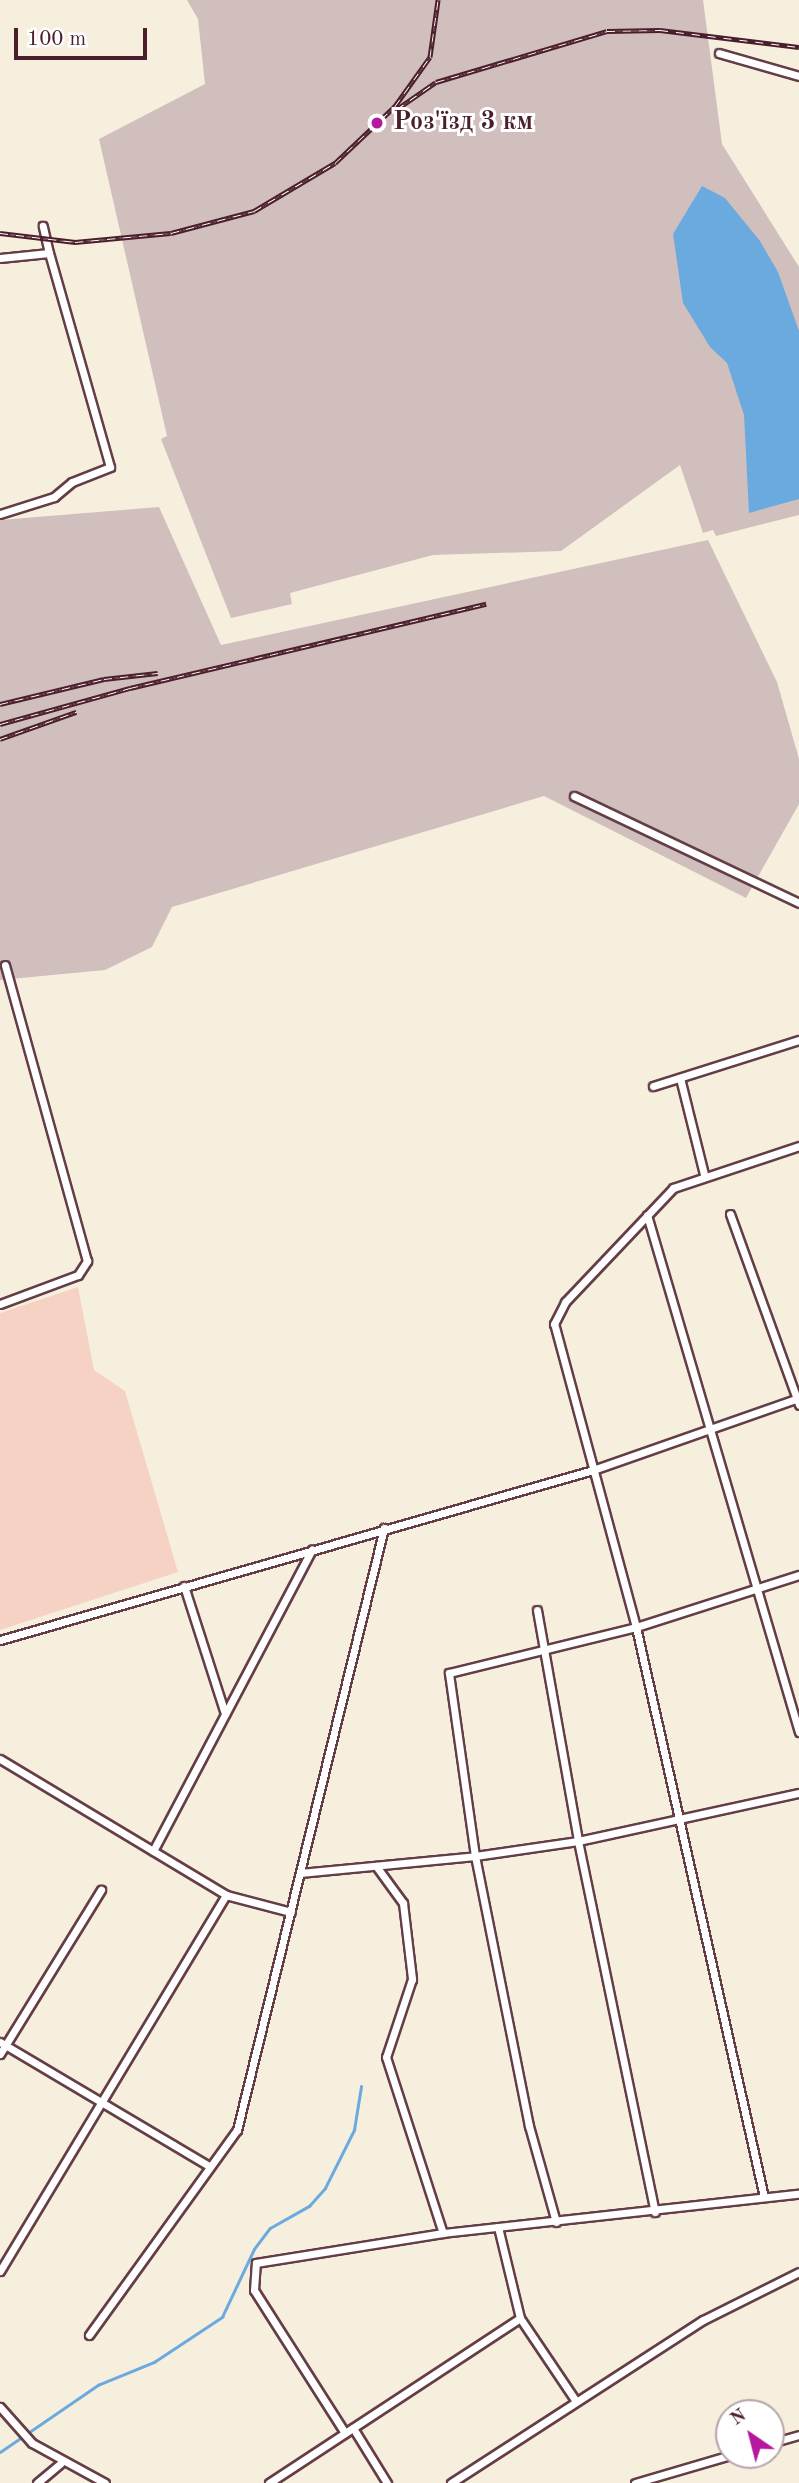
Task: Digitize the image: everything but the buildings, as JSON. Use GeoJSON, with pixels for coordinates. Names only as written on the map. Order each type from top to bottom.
{"type":"FeatureCollection","features":[{"type":"Feature","properties":{"kind":"street"},"geometry":{"type":"LineString","coordinates":[[719,53],[799,76]]}},
{"type":"Feature","properties":{"kind":"street"},"geometry":{"type":"LineString","coordinates":[[0,514],[54,496],[72,482],[110,467],[43,226]]}},
{"type":"Feature","properties":{"kind":"street"},"geometry":{"type":"LineString","coordinates":[[0,258],[49,253]]}},
{"type":"Feature","properties":{"kind":"street"},"geometry":{"type":"LineString","coordinates":[[574,796],[799,903]]}},
{"type":"Feature","properties":{"kind":"street"},"geometry":{"type":"LineString","coordinates":[[0,1304],[78,1275],[87,1261],[5,965]]}},
{"type":"Feature","properties":{"kind":"street"},"geometry":{"type":"LineString","coordinates":[[653,1086],[799,1041]]}},
{"type":"Feature","properties":{"kind":"street"},"geometry":{"type":"LineString","coordinates":[[680,1078],[704,1174]]}},
{"type":"Feature","properties":{"kind":"street"},"geometry":{"type":"LineString","coordinates":[[764,2197],[636,1627],[554,1324],[565,1302],[673,1188],[704,1174],[799,1146]]}},
{"type":"Feature","properties":{"kind":"street"},"geometry":{"type":"LineString","coordinates":[[0,1640],[593,1470],[707,1429],[798,1401],[730,1214]]}},
{"type":"Feature","properties":{"kind":"street"},"geometry":{"type":"LineString","coordinates":[[647,1215],[707,1429],[799,1732]]}},
{"type":"Feature","properties":{"kind":"street"},"geometry":{"type":"LineString","coordinates":[[89,2335],[237,2130],[384,1528]]}},
{"type":"Feature","properties":{"kind":"street"},"geometry":{"type":"LineString","coordinates":[[153,1851],[312,1549]]}},
{"type":"Feature","properties":{"kind":"street"},"geometry":{"type":"LineString","coordinates":[[556,2222],[529,2126],[475,1856],[449,1673],[636,1627],[799,1575]]}},
{"type":"Feature","properties":{"kind":"street"},"geometry":{"type":"LineString","coordinates":[[184,1586],[225,1714]]}},
{"type":"Feature","properties":{"kind":"street"},"geometry":{"type":"LineString","coordinates":[[537,1610],[578,1840],[655,2212]]}},
{"type":"Feature","properties":{"kind":"street"},"geometry":{"type":"LineString","coordinates":[[0,1759],[226,1895],[290,1912]]}},
{"type":"Feature","properties":{"kind":"street"},"geometry":{"type":"LineString","coordinates":[[300,1873],[475,1856],[578,1840],[799,1793]]}},
{"type":"Feature","properties":{"kind":"street"},"geometry":{"type":"LineString","coordinates":[[376,1866],[403,1903],[412,1979],[386,2057],[443,2233]]}},
{"type":"Feature","properties":{"kind":"street"},"geometry":{"type":"LineString","coordinates":[[0,2054],[3,2044],[101,1890]]}},
{"type":"Feature","properties":{"kind":"street"},"geometry":{"type":"LineString","coordinates":[[0,2271],[102,2106],[226,1895]]}},
{"type":"Feature","properties":{"kind":"street"},"geometry":{"type":"LineString","coordinates":[[3,2044],[102,2106],[209,2166]]}},
{"type":"Feature","properties":{"kind":"street"},"geometry":{"type":"LineString","coordinates":[[345,2432],[254,2290],[256,2263],[443,2233],[655,2212],[799,2194]]}},
{"type":"Feature","properties":{"kind":"street"},"geometry":{"type":"LineString","coordinates":[[498,2227],[520,2318],[575,2400]]}},
{"type":"Feature","properties":{"kind":"street"},"geometry":{"type":"LineString","coordinates":[[451,2483],[575,2400],[703,2320],[799,2272]]}},
{"type":"Feature","properties":{"kind":"street"},"geometry":{"type":"LineString","coordinates":[[270,2483],[520,2318]]}},
{"type":"Feature","properties":{"kind":"street"},"geometry":{"type":"LineString","coordinates":[[0,2407],[19,2425],[32,2443],[61,2463],[105,2483]]}},
{"type":"Feature","properties":{"kind":"street"},"geometry":{"type":"LineString","coordinates":[[353,2428],[387,2483]]}},
{"type":"Feature","properties":{"kind":"street"},"geometry":{"type":"LineString","coordinates":[[635,2483],[715,2460]]}},
{"type":"Feature","properties":{"kind":"street"},"geometry":{"type":"LineString","coordinates":[[37,2483],[61,2463]]}},
{"type":"Feature","properties":{"kind":"shaded area"},"geometry":{"type":"Polygon","coordinates":[[[187,0],[703,0],[722,144],[799,267],[799,515],[716,536],[713,530],[703,533],[680,465],[561,551],[433,555],[290,593],[292,604],[231,618],[161,439],[167,436],[99,139],[205,84],[198,19],[187,0]]]}},
{"type":"Feature","properties":{"kind":"shaded area"},"geometry":{"type":"Polygon","coordinates":[[[159,507],[221,645],[708,540],[777,682],[799,759],[799,804],[746,898],[544,796],[172,907],[152,947],[105,970],[0,980],[0,520],[159,507]]]}},
{"type":"Feature","properties":{"kind":"shaded area"},"geometry":{"type":"Polygon","coordinates":[[[78,1287],[94,1370],[125,1391],[178,1572],[0,1630],[0,1313],[78,1287]]]}},
{"type":"Feature","properties":{"kind":"water"},"geometry":{"type":"Polygon","coordinates":[[[702,186],[725,198],[760,241],[778,272],[799,331],[799,499],[749,513],[744,415],[727,363],[710,347],[683,303],[673,234],[702,186]]]}},
{"type":"Feature","properties":{"kind":"waterway"},"geometry":{"type":"LineString","coordinates":[[0,2452],[98,2385],[154,2362],[222,2317],[254,2249],[270,2228],[309,2206],[325,2188],[354,2130],[361,2087]]}},
{"type":"Feature","properties":{"kind":"railway"},"geometry":{"type":"LineString","coordinates":[[0,233],[75,242],[171,233],[254,211],[335,163],[395,106],[430,57],[438,0]]}},
{"type":"Feature","properties":{"kind":"railway"},"geometry":{"type":"LineString","coordinates":[[397,109],[436,82],[607,31],[660,30],[799,47]]}},
{"type":"Feature","properties":{"kind":"railway"},"geometry":{"type":"LineString","coordinates":[[0,724],[130,688],[486,604]]}},
{"type":"Feature","properties":{"kind":"railway"},"geometry":{"type":"LineString","coordinates":[[0,704],[104,679],[158,673]]}},
{"type":"Feature","properties":{"kind":"railway"},"geometry":{"type":"LineString","coordinates":[[0,739],[76,712]]}},
{"type":"Feature","properties":{"kind":"place","name":"Роз'їзд 3 км"},"geometry":{"type":"Point","coordinates":[377,123]}}]}
